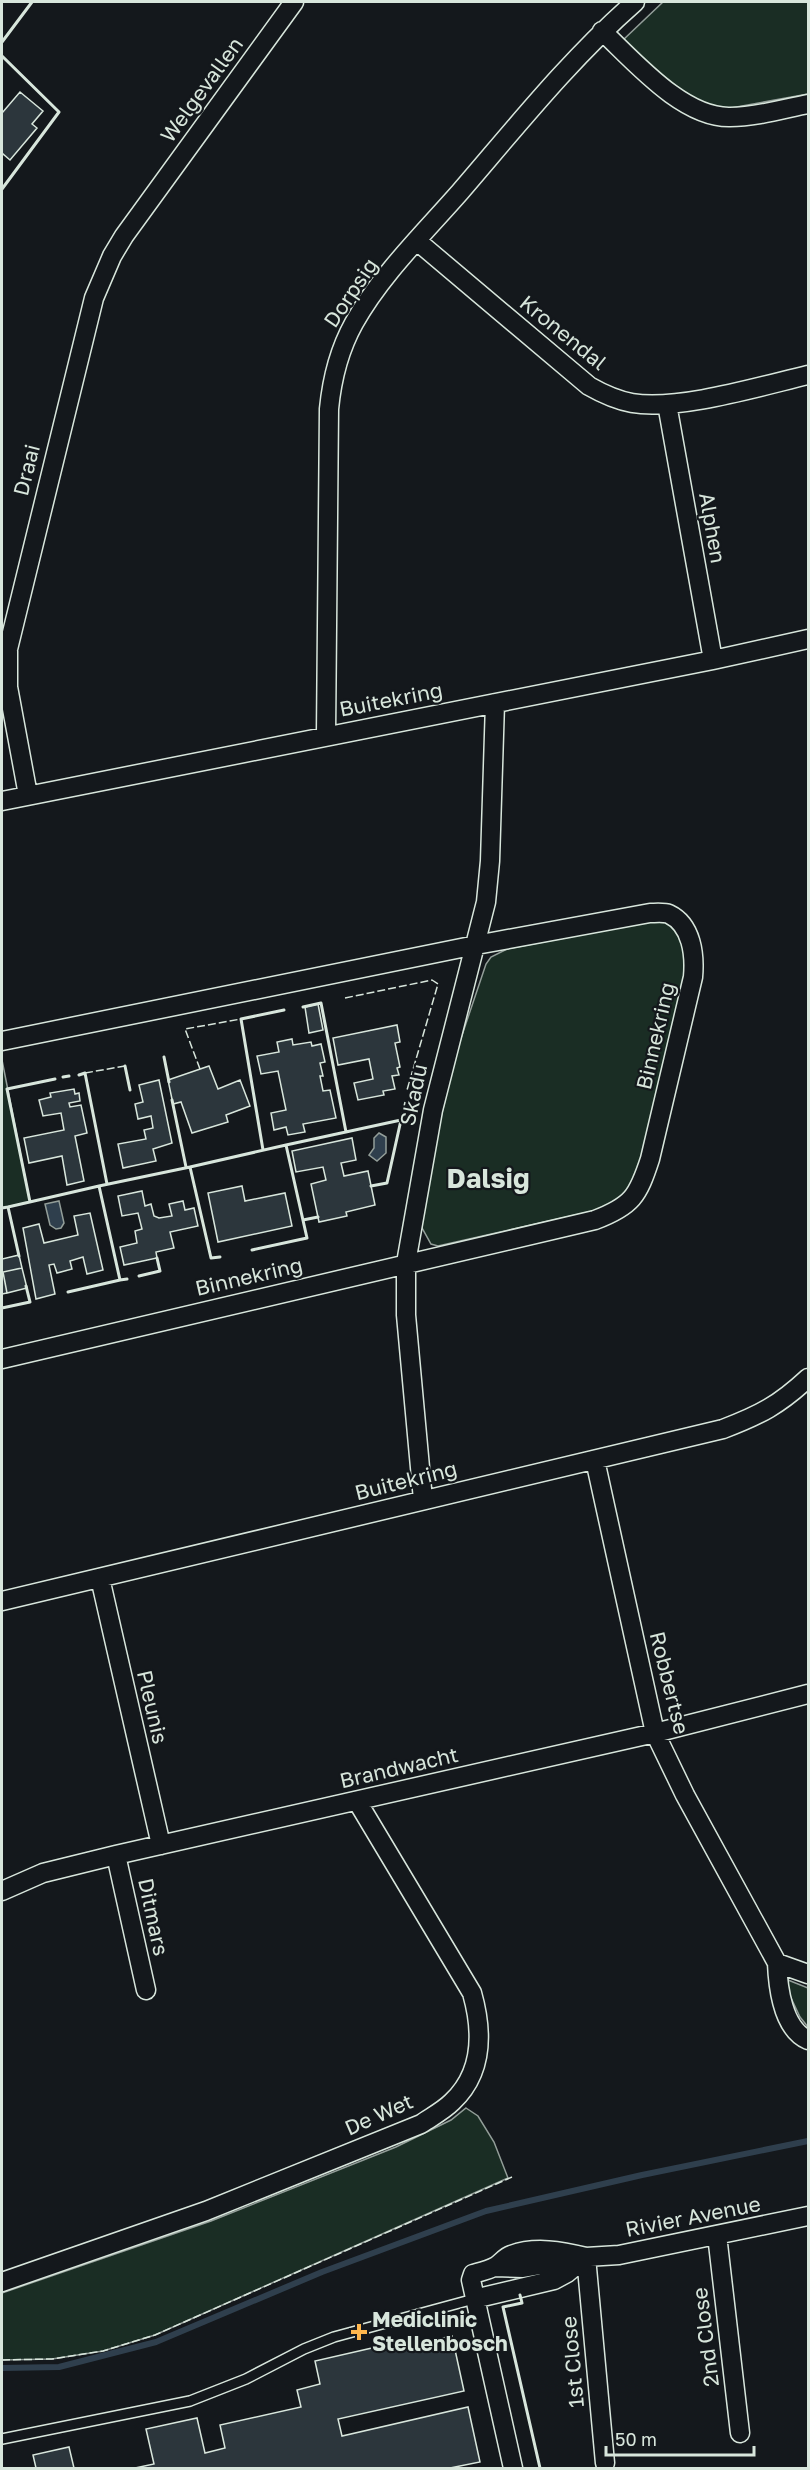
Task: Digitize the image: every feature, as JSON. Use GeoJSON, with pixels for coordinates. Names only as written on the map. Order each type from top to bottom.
{"type":"FeatureCollection","features":[{"type":"Feature","properties":{"kind":"street","name":"Welgevallen"},"geometry":{"type":"LineString","coordinates":[[146,204],[294,2]]}},
{"type":"Feature","properties":{"kind":"street","name":"Dorpsig"},"geometry":{"type":"LineString","coordinates":[[326,735],[329,409],[332,378],[342,348],[370,298],[417,241],[602,31],[634,2]]}},
{"type":"Feature","properties":{"kind":"street"},"geometry":{"type":"LineString","coordinates":[[602,31],[671,94],[693,109],[710,116],[754,115],[808,104]]}},
{"type":"Feature","properties":{"kind":"street","name":"Draai"},"geometry":{"type":"LineString","coordinates":[[28,795],[6,666],[12,625],[94,298],[112,255],[146,204]]}},
{"type":"Feature","properties":{"kind":"street","name":"Kronendal"},"geometry":{"type":"LineString","coordinates":[[417,241],[589,386],[608,396],[633,403],[667,404],[808,375]]}},
{"type":"Feature","properties":{"kind":"street","name":"Alphen"},"geometry":{"type":"LineString","coordinates":[[667,404],[713,660]]}},
{"type":"Feature","properties":{"kind":"street","name":"Buitekring"},"geometry":{"type":"LineString","coordinates":[[2,801],[713,660],[808,639]]}},
{"type":"Feature","properties":{"kind":"street","name":"Buitekring"},"geometry":{"type":"LineString","coordinates":[[788,644],[808,649]]}},
{"type":"Feature","properties":{"kind":"street","name":"Skadu"},"geometry":{"type":"LineString","coordinates":[[423,1500],[406,1316],[406,1263],[433,1110],[486,902],[490,861],[495,703]]}},
{"type":"Feature","properties":{"kind":"street","name":"Binnekring"},"geometry":{"type":"LineString","coordinates":[[2,1041],[476,945],[650,913],[668,914],[682,925],[695,958],[693,977],[650,1159],[641,1187],[631,1200],[615,1212],[595,1220],[2,1359]]}},
{"type":"Feature","properties":{"kind":"street","name":"Buitekring"},"geometry":{"type":"LineString","coordinates":[[2,1601],[723,1429],[783,1401],[808,1378]]}},
{"type":"Feature","properties":{"kind":"street","name":"Robbertse"},"geometry":{"type":"LineString","coordinates":[[595,1460],[655,1733],[685,1795],[777,1963],[780,1994],[792,2025],[799,2036],[808,2040]]}},
{"type":"Feature","properties":{"kind":"street","name":"Pleunis"},"geometry":{"type":"LineString","coordinates":[[100,1578],[161,1845]]}},
{"type":"Feature","properties":{"kind":"street","name":"Brandwacht"},"geometry":{"type":"LineString","coordinates":[[2,1891],[43,1873],[116,1854],[655,1733],[808,1694]]}},
{"type":"Feature","properties":{"kind":"street","name":"De Wet"},"geometry":{"type":"LineString","coordinates":[[2,2282],[206,2211],[421,2124],[451,2104],[466,2087],[476,2066],[480,2041],[478,2013],[472,1993],[357,1801]]}},
{"type":"Feature","properties":{"kind":"street","name":"Ditmars"},"geometry":{"type":"LineString","coordinates":[[116,1854],[146,1990]]}},
{"type":"Feature","properties":{"kind":"street"},"geometry":{"type":"LineString","coordinates":[[777,1963],[808,1974]]}},
{"type":"Feature","properties":{"kind":"street","name":"Rivier Avenue"},"geometry":{"type":"LineString","coordinates":[[474,2300],[471,2280],[473,2274],[495,2267],[509,2256],[543,2250],[586,2257],[619,2254],[808,2216]]}},
{"type":"Feature","properties":{"kind":"street","name":"2nd Close"},"geometry":{"type":"LineString","coordinates":[[717,2235],[740,2433]]}},
{"type":"Feature","properties":{"kind":"street"},"geometry":{"type":"LineString","coordinates":[[513,2469],[474,2300],[554,2280],[567,2273],[586,2257]]}},
{"type":"Feature","properties":{"kind":"street","name":"1st Close"},"geometry":{"type":"LineString","coordinates":[[586,2257],[605,2463]]}},
{"type":"Feature","properties":{"kind":"lane"},"geometry":{"type":"LineString","coordinates":[[2,2439],[190,2401],[246,2379],[304,2349],[334,2337],[474,2300]]}},
{"type":"Feature","properties":{"kind":"green space"},"geometry":{"type":"Polygon","coordinates":[[[663,2],[808,2],[808,94],[698,114],[622,41],[663,2]]]}},
{"type":"Feature","properties":{"kind":"green space"},"geometry":{"type":"Polygon","coordinates":[[[658,920],[668,923],[683,935],[687,966],[654,1114],[638,1170],[630,1189],[623,1197],[602,1209],[438,1246],[431,1244],[421,1226],[431,1160],[456,1053],[486,964],[491,957],[507,949],[658,920]]]}},
{"type":"Feature","properties":{"kind":"green space"},"geometry":{"type":"Polygon","coordinates":[[[2,1060],[30,1202],[2,1208],[2,1060]]]}},
{"type":"Feature","properties":{"kind":"green space"},"geometry":{"type":"Polygon","coordinates":[[[788,1980],[808,1988],[808,2027],[800,2017],[784,1983],[788,1980]]]}},
{"type":"Feature","properties":{"kind":"green space"},"geometry":{"type":"Polygon","coordinates":[[[466,2108],[478,2116],[494,2142],[508,2178],[155,2335],[103,2351],[52,2359],[2,2360],[2,2293],[211,2221],[396,2147],[451,2120],[466,2108]]]}},
{"type":"Feature","properties":{"kind":"water"},"geometry":{"type":"Polygon","coordinates":[[[379,1133],[386,1137],[386,1153],[377,1161],[369,1155],[374,1148],[374,1138],[379,1133]]]}},
{"type":"Feature","properties":{"kind":"water"},"geometry":{"type":"Polygon","coordinates":[[[59,1201],[64,1223],[61,1228],[56,1229],[50,1225],[45,1204],[59,1201]]]}},
{"type":"Feature","properties":{"kind":"building"},"geometry":{"type":"Polygon","coordinates":[[[20,92],[43,111],[32,124],[37,128],[10,160],[3,154],[2,156],[2,113],[20,92]]]}},
{"type":"Feature","properties":{"kind":"building"},"geometry":{"type":"Polygon","coordinates":[[[318,1004],[323,1030],[309,1033],[305,1007],[318,1004]]]}},
{"type":"Feature","properties":{"kind":"building"},"geometry":{"type":"Polygon","coordinates":[[[397,1025],[400,1042],[395,1043],[400,1067],[397,1068],[399,1075],[392,1076],[395,1089],[383,1091],[384,1095],[358,1100],[354,1083],[373,1079],[369,1059],[338,1065],[333,1038],[397,1025]]]}},
{"type":"Feature","properties":{"kind":"building"},"geometry":{"type":"Polygon","coordinates":[[[292,1039],[293,1045],[311,1042],[312,1046],[321,1044],[325,1062],[320,1063],[323,1091],[330,1090],[336,1118],[303,1124],[305,1132],[288,1135],[286,1127],[274,1130],[271,1113],[286,1110],[278,1071],[261,1074],[257,1056],[279,1052],[277,1042],[292,1039]]]}},
{"type":"Feature","properties":{"kind":"building"},"geometry":{"type":"Polygon","coordinates":[[[209,1066],[218,1089],[240,1080],[250,1106],[226,1115],[228,1122],[192,1133],[181,1102],[173,1104],[168,1080],[209,1066]]]}},
{"type":"Feature","properties":{"kind":"building"},"geometry":{"type":"Polygon","coordinates":[[[159,1080],[172,1143],[153,1149],[156,1161],[123,1168],[118,1144],[146,1139],[144,1130],[153,1128],[151,1116],[138,1119],[135,1104],[143,1102],[139,1085],[159,1080]]]}},
{"type":"Feature","properties":{"kind":"building"},"geometry":{"type":"Polygon","coordinates":[[[74,1089],[75,1094],[79,1093],[80,1101],[69,1103],[70,1107],[81,1105],[87,1133],[75,1136],[84,1181],[67,1185],[62,1156],[29,1163],[24,1138],[64,1130],[61,1113],[43,1116],[39,1100],[51,1097],[50,1093],[74,1089]]]}},
{"type":"Feature","properties":{"kind":"building"},"geometry":{"type":"Polygon","coordinates":[[[352,1138],[356,1160],[341,1163],[344,1176],[368,1171],[375,1205],[346,1212],[347,1216],[319,1222],[311,1184],[326,1180],[323,1167],[296,1172],[292,1151],[352,1138]]]}},
{"type":"Feature","properties":{"kind":"building"},"geometry":{"type":"Polygon","coordinates":[[[242,1186],[245,1201],[285,1193],[292,1226],[218,1242],[208,1193],[242,1186]]]}},
{"type":"Feature","properties":{"kind":"building"},"geometry":{"type":"Polygon","coordinates":[[[142,1191],[145,1206],[151,1204],[154,1216],[159,1218],[172,1216],[169,1204],[183,1201],[185,1210],[194,1208],[198,1226],[170,1232],[174,1248],[156,1252],[157,1258],[124,1265],[120,1247],[137,1243],[135,1231],[142,1229],[138,1213],[122,1216],[118,1196],[142,1191]]]}},
{"type":"Feature","properties":{"kind":"building"},"geometry":{"type":"Polygon","coordinates":[[[90,1213],[103,1270],[87,1274],[83,1257],[70,1261],[72,1269],[57,1273],[54,1264],[49,1265],[55,1294],[36,1299],[23,1228],[39,1224],[44,1243],[78,1235],[74,1216],[90,1213]]]}},
{"type":"Feature","properties":{"kind":"building"},"geometry":{"type":"Polygon","coordinates":[[[19,1255],[22,1268],[3,1272],[7,1293],[2,1294],[2,1259],[19,1255]]]}},
{"type":"Feature","properties":{"kind":"building"},"geometry":{"type":"Polygon","coordinates":[[[22,1268],[27,1288],[7,1293],[3,1272],[22,1268]]]}},
{"type":"Feature","properties":{"kind":"building"},"geometry":{"type":"Polygon","coordinates":[[[452,2336],[464,2391],[338,2419],[342,2436],[468,2407],[480,2462],[450,2468],[135,2468],[154,2464],[146,2429],[197,2418],[205,2453],[225,2448],[220,2425],[301,2407],[297,2390],[320,2384],[315,2361],[407,2340],[408,2346],[452,2336]]]}},
{"type":"Feature","properties":{"kind":"building"},"geometry":{"type":"Polygon","coordinates":[[[69,2447],[74,2468],[36,2468],[33,2455],[69,2447]]]}},
{"type":"Feature","properties":{"kind":"waterway"},"geometry":{"type":"LineString","coordinates":[[2,2368],[59,2367],[156,2342],[322,2272],[486,2211],[642,2175],[808,2141]]}},
{"type":"Feature","properties":{"kind":"fence"},"geometry":{"type":"LineString","coordinates":[[345,998],[432,980],[438,984],[407,1090]]}},
{"type":"Feature","properties":{"kind":"fence"},"geometry":{"type":"LineString","coordinates":[[200,1069],[185,1029],[241,1019]]}},
{"type":"Feature","properties":{"kind":"fence"},"geometry":{"type":"LineString","coordinates":[[85,1073],[125,1066]]}},
{"type":"Feature","properties":{"kind":"fence"},"geometry":{"type":"LineString","coordinates":[[401,1120],[405,1102]]}},
{"type":"Feature","properties":{"kind":"fence"},"geometry":{"type":"LineString","coordinates":[[2,2360],[52,2359],[103,2351],[155,2335],[512,2177]]}},
{"type":"Feature","properties":{"kind":"wall"},"geometry":{"type":"LineString","coordinates":[[2,42],[32,2]]}},
{"type":"Feature","properties":{"kind":"wall"},"geometry":{"type":"LineString","coordinates":[[2,56],[59,112],[2,189]]}},
{"type":"Feature","properties":{"kind":"wall"},"geometry":{"type":"LineString","coordinates":[[303,1007],[321,1003],[346,1132]]}},
{"type":"Feature","properties":{"kind":"wall"},"geometry":{"type":"LineString","coordinates":[[263,1150],[241,1019],[284,1010]]}},
{"type":"Feature","properties":{"kind":"wall"},"geometry":{"type":"LineString","coordinates":[[164,1057],[169,1082]]}},
{"type":"Feature","properties":{"kind":"wall"},"geometry":{"type":"LineString","coordinates":[[125,1066],[130,1090]]}},
{"type":"Feature","properties":{"kind":"wall"},"geometry":{"type":"LineString","coordinates":[[79,1075],[85,1073],[107,1184]]}},
{"type":"Feature","properties":{"kind":"wall"},"geometry":{"type":"LineString","coordinates":[[63,1077],[69,1076]]}},
{"type":"Feature","properties":{"kind":"wall"},"geometry":{"type":"LineString","coordinates":[[30,1202],[7,1089],[55,1079]]}},
{"type":"Feature","properties":{"kind":"wall"},"geometry":{"type":"LineString","coordinates":[[172,1100],[186,1167]]}},
{"type":"Feature","properties":{"kind":"wall"},"geometry":{"type":"LineString","coordinates":[[252,1250],[307,1238],[286,1145],[401,1120],[387,1183],[371,1186]]}},
{"type":"Feature","properties":{"kind":"wall"},"geometry":{"type":"LineString","coordinates":[[220,1257],[211,1258],[190,1167],[286,1145]]}},
{"type":"Feature","properties":{"kind":"wall"},"geometry":{"type":"LineString","coordinates":[[68,1292],[120,1280],[99,1186],[190,1167]]}},
{"type":"Feature","properties":{"kind":"wall"},"geometry":{"type":"LineString","coordinates":[[19,1256],[8,1207],[99,1186]]}},
{"type":"Feature","properties":{"kind":"wall"},"geometry":{"type":"LineString","coordinates":[[2,1208],[8,1207]]}},
{"type":"Feature","properties":{"kind":"wall"},"geometry":{"type":"LineString","coordinates":[[303,1220],[318,1217]]}},
{"type":"Feature","properties":{"kind":"wall"},"geometry":{"type":"LineString","coordinates":[[139,1276],[160,1271],[157,1258]]}},
{"type":"Feature","properties":{"kind":"wall"},"geometry":{"type":"LineString","coordinates":[[120,1280],[127,1279]]}},
{"type":"Feature","properties":{"kind":"wall"},"geometry":{"type":"LineString","coordinates":[[2,1308],[30,1302],[26,1286]]}},
{"type":"Feature","properties":{"kind":"wall"},"geometry":{"type":"LineString","coordinates":[[520,2295],[522,2303],[503,2307],[540,2468]]}},
{"type":"Feature","properties":{"kind":"place","name":"Mediclinic Stellenbosch"},"geometry":{"type":"Point","coordinates":[359,2332]}},
{"type":"Feature","properties":{"kind":"district","name":"Dalsig"},"geometry":{"type":"Point","coordinates":[488,1179]}}]}
